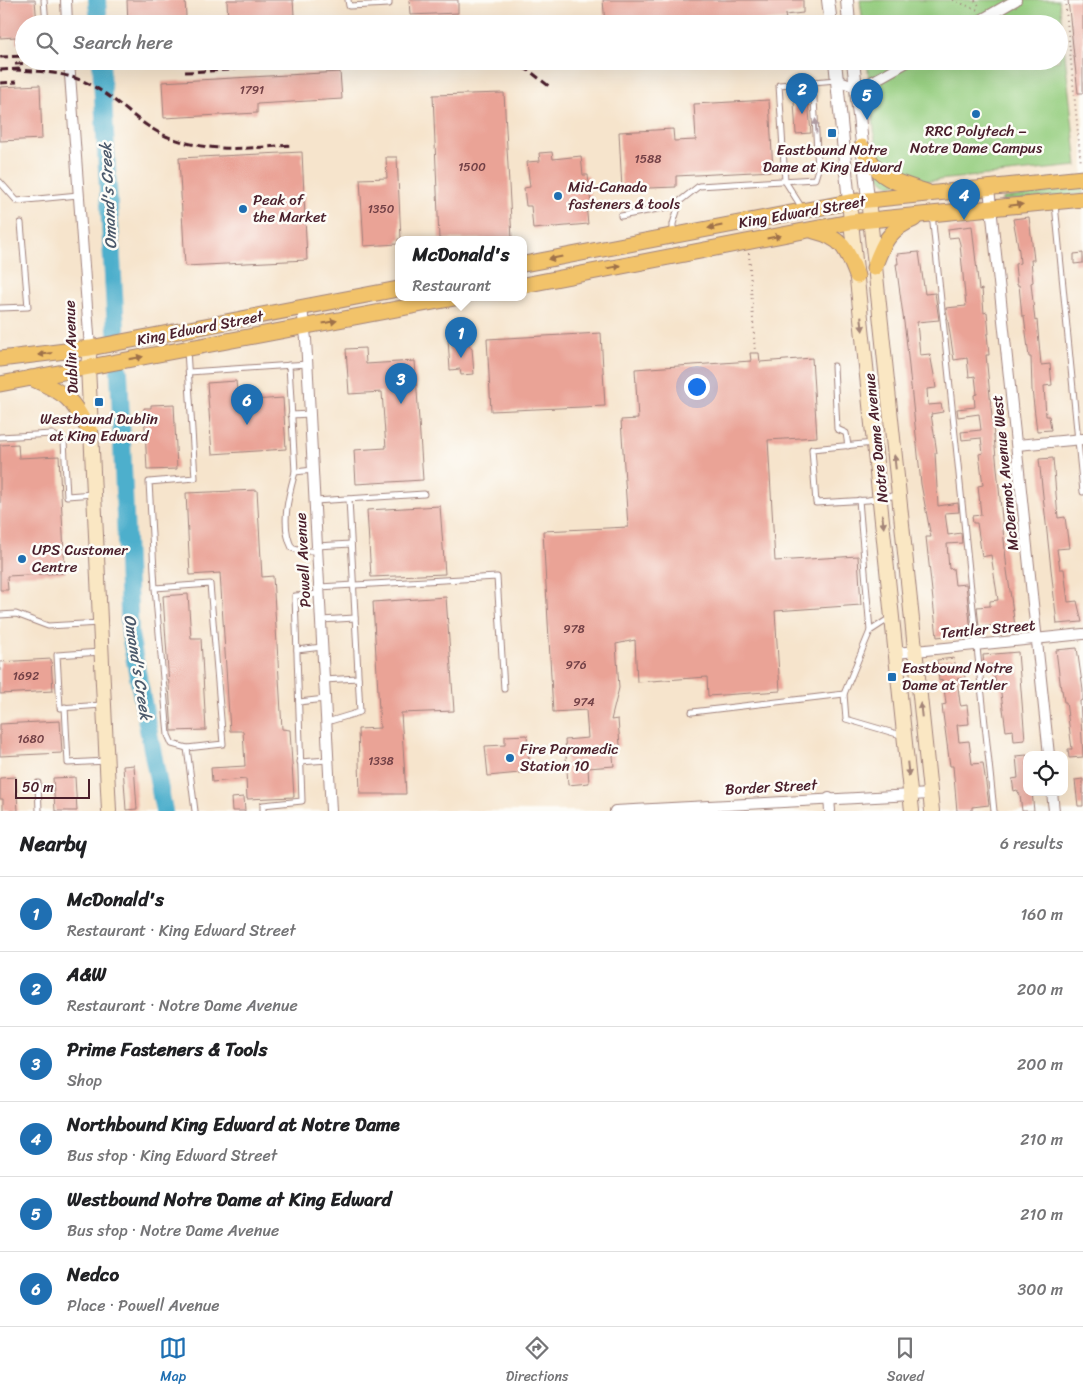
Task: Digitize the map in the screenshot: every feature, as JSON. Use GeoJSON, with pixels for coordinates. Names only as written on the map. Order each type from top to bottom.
{"type":"FeatureCollection","features":[{"type":"Feature","properties":{"kind":"main road"},"geometry":{"type":"LineString","coordinates":[[862,147],[876,171],[884,178],[933,194]]}},
{"type":"Feature","properties":{"kind":"main road","name":"King Edward Street"},"geometry":{"type":"LineString","coordinates":[[527,263],[849,202],[989,188],[1082,171]]}},
{"type":"Feature","properties":{"kind":"main road","name":"King Edward Street"},"geometry":{"type":"LineString","coordinates":[[527,283],[850,222],[1083,199]]}},
{"type":"Feature","properties":{"kind":"main road","name":"Notre Dame Avenue"},"geometry":{"type":"LineString","coordinates":[[868,200],[932,811]]}},
{"type":"Feature","properties":{"kind":"main road","name":"Notre Dame Avenue"},"geometry":{"type":"LineString","coordinates":[[849,202],[912,811]]}},
{"type":"Feature","properties":{"kind":"main road"},"geometry":{"type":"LineString","coordinates":[[874,268],[882,246],[896,228],[929,214]]}},
{"type":"Feature","properties":{"kind":"main road"},"geometry":{"type":"LineString","coordinates":[[810,230],[830,234],[838,240],[848,252],[857,276]]}},
{"type":"Feature","properties":{"kind":"main road","name":"King Edward Street"},"geometry":{"type":"LineString","coordinates":[[0,359],[90,348],[302,309],[395,290]]}},
{"type":"Feature","properties":{"kind":"main road","name":"King Edward Street"},"geometry":{"type":"LineString","coordinates":[[0,384],[88,366],[195,348],[422,301]]}},
{"type":"Feature","properties":{"kind":"main road"},"geometry":{"type":"LineString","coordinates":[[195,348],[199,328]]}},
{"type":"Feature","properties":{"kind":"main road","name":"Dublin Avenue"},"geometry":{"type":"LineString","coordinates":[[90,348],[88,366],[109,811]]}},
{"type":"Feature","properties":{"kind":"main road"},"geometry":{"type":"LineString","coordinates":[[31,378],[64,395],[78,408],[91,434]]}},
{"type":"Feature","properties":{"kind":"street"},"geometry":{"type":"LineString","coordinates":[[66,0],[67,15]]}},
{"type":"Feature","properties":{"kind":"street"},"geometry":{"type":"LineString","coordinates":[[828,0],[830,15]]}},
{"type":"Feature","properties":{"kind":"street"},"geometry":{"type":"LineString","coordinates":[[847,0],[849,15]]}},
{"type":"Feature","properties":{"kind":"street"},"geometry":{"type":"LineString","coordinates":[[990,15],[1016,0]]}},
{"type":"Feature","properties":{"kind":"street","name":"Dublin Avenue"},"geometry":{"type":"LineString","coordinates":[[70,70],[90,348]]}},
{"type":"Feature","properties":{"kind":"street","name":"Notre Dame Avenue"},"geometry":{"type":"LineString","coordinates":[[836,70],[849,202]]}},
{"type":"Feature","properties":{"kind":"street","name":"Notre Dame Avenue"},"geometry":{"type":"LineString","coordinates":[[855,70],[868,200]]}},
{"type":"Feature","properties":{"kind":"street"},"geometry":{"type":"LineString","coordinates":[[837,80],[856,87],[870,84],[894,70]]}},
{"type":"Feature","properties":{"kind":"street","name":"McDermot Avenue West"},"geometry":{"type":"LineString","coordinates":[[989,188],[1049,751]]}},
{"type":"Feature","properties":{"kind":"street","name":"Powell Avenue"},"geometry":{"type":"LineString","coordinates":[[302,309],[308,364],[331,811]]}},
{"type":"Feature","properties":{"kind":"street"},"geometry":{"type":"LineString","coordinates":[[1016,445],[1080,439]]}},
{"type":"Feature","properties":{"kind":"street","name":"Tentler Street"},"geometry":{"type":"LineString","coordinates":[[896,653],[1083,634]]}},
{"type":"Feature","properties":{"kind":"street","name":"Border Street"},"geometry":{"type":"LineString","coordinates":[[615,811],[756,807],[829,798],[930,794]]}},
{"type":"Feature","properties":{"kind":"street"},"geometry":{"type":"LineString","coordinates":[[1052,796],[1054,811]]}},
{"type":"Feature","properties":{"kind":"street"},"geometry":{"type":"LineString","coordinates":[[829,798],[830,811]]}},
{"type":"Feature","properties":{"kind":"lane"},"geometry":{"type":"LineString","coordinates":[[44,0],[45,15]]}},
{"type":"Feature","properties":{"kind":"lane"},"geometry":{"type":"LineString","coordinates":[[348,0],[349,6],[389,4],[389,0]]}},
{"type":"Feature","properties":{"kind":"lane"},"geometry":{"type":"LineString","coordinates":[[803,210],[785,181],[779,85],[837,80]]}},
{"type":"Feature","properties":{"kind":"lane"},"geometry":{"type":"LineString","coordinates":[[673,235],[673,224],[679,205],[699,186],[809,180],[818,175],[812,82]]}},
{"type":"Feature","properties":{"kind":"lane"},"geometry":{"type":"LineString","coordinates":[[0,182],[17,201],[78,195]]}},
{"type":"Feature","properties":{"kind":"lane"},"geometry":{"type":"LineString","coordinates":[[1055,202],[1080,439],[1083,492]]}},
{"type":"Feature","properties":{"kind":"lane"},"geometry":{"type":"LineString","coordinates":[[621,216],[679,205]]}},
{"type":"Feature","properties":{"kind":"lane"},"geometry":{"type":"LineString","coordinates":[[929,214],[994,811]]}},
{"type":"Feature","properties":{"kind":"lane"},"geometry":{"type":"LineString","coordinates":[[0,308],[28,307],[21,223]]}},
{"type":"Feature","properties":{"kind":"lane"},"geometry":{"type":"LineString","coordinates":[[155,588],[210,584],[222,744],[188,748],[172,744],[168,735],[155,588],[149,482],[195,478],[189,372],[195,348]]}},
{"type":"Feature","properties":{"kind":"lane"},"geometry":{"type":"LineString","coordinates":[[189,372],[308,364]]}},
{"type":"Feature","properties":{"kind":"lane"},"geometry":{"type":"LineString","coordinates":[[289,365],[294,472],[287,501],[288,540],[292,548],[300,551],[351,544]]}},
{"type":"Feature","properties":{"kind":"lane"},"geometry":{"type":"LineString","coordinates":[[834,366],[837,429],[846,432],[848,446]]}},
{"type":"Feature","properties":{"kind":"lane"},"geometry":{"type":"LineString","coordinates":[[291,415],[310,414]]}},
{"type":"Feature","properties":{"kind":"lane"},"geometry":{"type":"LineString","coordinates":[[0,437],[52,434],[64,441],[67,496],[94,494]]}},
{"type":"Feature","properties":{"kind":"lane"},"geometry":{"type":"LineString","coordinates":[[875,443],[812,449],[816,503],[899,495]]}},
{"type":"Feature","properties":{"kind":"lane"},"geometry":{"type":"LineString","coordinates":[[294,472],[313,470]]}},
{"type":"Feature","properties":{"kind":"lane"},"geometry":{"type":"LineString","coordinates":[[315,501],[424,494]]}},
{"type":"Feature","properties":{"kind":"lane"},"geometry":{"type":"LineString","coordinates":[[326,722],[360,712],[349,499]]}},
{"type":"Feature","properties":{"kind":"lane"},"geometry":{"type":"LineString","coordinates":[[859,500],[870,631],[844,694],[846,719],[905,736]]}},
{"type":"Feature","properties":{"kind":"lane"},"geometry":{"type":"LineString","coordinates":[[263,811],[263,805],[302,801],[295,596],[353,585],[497,577],[504,689]]}},
{"type":"Feature","properties":{"kind":"lane"},"geometry":{"type":"LineString","coordinates":[[0,615],[16,614],[48,626],[100,623]]}},
{"type":"Feature","properties":{"kind":"lane"},"geometry":{"type":"LineString","coordinates":[[870,631],[892,616]]}},
{"type":"Feature","properties":{"kind":"lane"},"geometry":{"type":"LineString","coordinates":[[321,620],[355,618]]}},
{"type":"Feature","properties":{"kind":"lane"},"geometry":{"type":"LineString","coordinates":[[297,650],[322,647]]}},
{"type":"Feature","properties":{"kind":"lane"},"geometry":{"type":"LineString","coordinates":[[102,652],[57,655],[60,708],[104,705]]}},
{"type":"Feature","properties":{"kind":"lane"},"geometry":{"type":"LineString","coordinates":[[324,680],[358,678]]}},
{"type":"Feature","properties":{"kind":"lane"},"geometry":{"type":"LineString","coordinates":[[692,712],[844,694]]}},
{"type":"Feature","properties":{"kind":"lane"},"geometry":{"type":"LineString","coordinates":[[298,702],[325,699]]}},
{"type":"Feature","properties":{"kind":"lane"},"geometry":{"type":"LineString","coordinates":[[65,707],[68,763],[107,761]]}},
{"type":"Feature","properties":{"kind":"lane"},"geometry":{"type":"LineString","coordinates":[[188,748],[195,811]]}},
{"type":"Feature","properties":{"kind":"lane"},"geometry":{"type":"LineString","coordinates":[[300,762],[328,760]]}},
{"type":"Feature","properties":{"kind":"lane"},"geometry":{"type":"LineString","coordinates":[[38,783],[39,811]]}},
{"type":"Feature","properties":{"kind":"path"},"geometry":{"type":"LineString","coordinates":[[952,0],[970,8],[984,10]]}},
{"type":"Feature","properties":{"kind":"path"},"geometry":{"type":"LineString","coordinates":[[1065,0],[1067,15]]}},
{"type":"Feature","properties":{"kind":"path"},"geometry":{"type":"LineString","coordinates":[[1068,27],[1082,171]]}},
{"type":"Feature","properties":{"kind":"path"},"geometry":{"type":"LineString","coordinates":[[750,253],[755,353]]}},
{"type":"Feature","properties":{"kind":"green space","name":"RRC Polytech – Notre Dame Campus"},"geometry":{"type":"Polygon","coordinates":[[[860,0],[1059,0],[1061,15],[862,15],[860,0]]]}},
{"type":"Feature","properties":{"kind":"green space","name":"RRC Polytech – Notre Dame Campus"},"geometry":{"type":"Polygon","coordinates":[[[868,70],[1067,70],[1077,166],[889,185],[879,177],[868,70]]]}},
{"type":"Feature","properties":{"kind":"green space"},"geometry":{"type":"Polygon","coordinates":[[[1083,185],[1083,194],[1001,201],[1003,198],[1039,194],[1083,185]]]}},
{"type":"Feature","properties":{"kind":"building"},"geometry":{"type":"Polygon","coordinates":[[[0,0],[35,0],[36,15],[15,15],[15,37],[0,38],[0,0]]]}},
{"type":"Feature","properties":{"kind":"building"},"geometry":{"type":"Polygon","coordinates":[[[127,0],[185,0],[186,15],[128,15],[127,0]]]}},
{"type":"Feature","properties":{"kind":"building"},"geometry":{"type":"Polygon","coordinates":[[[227,0],[293,0],[294,15],[228,15],[227,0]]]}},
{"type":"Feature","properties":{"kind":"building"},"geometry":{"type":"Polygon","coordinates":[[[409,0],[458,0],[458,13],[410,15],[409,0]]]}},
{"type":"Feature","properties":{"kind":"building"},"geometry":{"type":"Polygon","coordinates":[[[603,0],[803,0],[803,13],[785,15],[604,15],[603,0]]]}},
{"type":"Feature","properties":{"kind":"building"},"geometry":{"type":"Polygon","coordinates":[[[1068,0],[1083,0],[1083,93],[1078,93],[1068,0]]]}},
{"type":"Feature","properties":{"kind":"building"},"geometry":{"type":"Polygon","coordinates":[[[340,72],[342,99],[257,104],[257,113],[164,118],[162,82],[340,72]]]}},
{"type":"Feature","properties":{"kind":"building"},"geometry":{"type":"Polygon","coordinates":[[[40,85],[42,139],[0,141],[0,87],[40,85]]]}},
{"type":"Feature","properties":{"kind":"building"},"geometry":{"type":"Polygon","coordinates":[[[504,93],[512,236],[439,236],[433,95],[504,93]]]}},
{"type":"Feature","properties":{"kind":"building"},"geometry":{"type":"Polygon","coordinates":[[[769,100],[773,171],[676,176],[676,187],[622,189],[619,132],[673,129],[674,141],[696,140],[694,104],[769,100]]]}},
{"type":"Feature","properties":{"kind":"building"},"geometry":{"type":"Polygon","coordinates":[[[808,100],[811,133],[796,134],[794,102],[808,100]]]}},
{"type":"Feature","properties":{"kind":"building","name":"Peak of the Market"},"geometry":{"type":"Polygon","coordinates":[[[302,152],[307,260],[185,266],[179,158],[302,152]]]}},
{"type":"Feature","properties":{"kind":"building","name":"Mid-Canada fasteners & tools"},"geometry":{"type":"Polygon","coordinates":[[[552,152],[553,159],[581,156],[583,175],[588,175],[591,204],[586,205],[588,224],[533,229],[531,206],[526,206],[524,188],[530,187],[527,162],[540,161],[539,153],[552,152]]]}},
{"type":"Feature","properties":{"kind":"building"},"geometry":{"type":"Polygon","coordinates":[[[386,157],[397,157],[401,236],[395,236],[395,244],[364,246],[360,179],[387,178],[386,157]]]}},
{"type":"Feature","properties":{"kind":"building"},"geometry":{"type":"Polygon","coordinates":[[[1029,217],[1034,260],[1031,260],[1033,282],[1031,283],[1041,365],[1050,364],[1052,385],[1044,386],[1046,416],[1049,416],[1051,430],[1037,431],[1032,390],[1031,357],[1029,357],[1024,316],[1022,316],[1019,285],[1017,285],[1015,264],[1020,263],[1013,219],[1029,217]]]}},
{"type":"Feature","properties":{"kind":"building"},"geometry":{"type":"Polygon","coordinates":[[[972,226],[979,290],[982,289],[984,313],[987,312],[989,355],[986,355],[1007,570],[1015,626],[1001,628],[1000,625],[979,627],[977,607],[990,606],[990,601],[998,600],[991,555],[982,557],[977,523],[973,523],[972,516],[981,515],[978,486],[983,485],[979,454],[983,453],[981,438],[962,440],[961,432],[981,430],[979,414],[958,417],[957,409],[975,407],[974,395],[977,394],[975,376],[969,377],[967,358],[954,360],[946,308],[966,306],[960,244],[958,237],[949,238],[948,229],[972,226]]]}},
{"type":"Feature","properties":{"kind":"building"},"geometry":{"type":"Polygon","coordinates":[[[919,252],[925,294],[935,293],[939,320],[917,322],[920,355],[930,354],[936,388],[927,389],[928,405],[941,404],[943,412],[931,414],[937,453],[935,453],[938,506],[958,503],[959,512],[945,513],[948,535],[961,533],[962,543],[947,544],[949,569],[953,568],[955,585],[966,584],[971,633],[937,637],[926,537],[931,537],[921,484],[906,337],[896,264],[898,264],[897,254],[919,252]]]}},
{"type":"Feature","properties":{"kind":"building"},"geometry":{"type":"Polygon","coordinates":[[[1083,253],[1083,263],[1074,264],[1074,254],[1083,253]]]}},
{"type":"Feature","properties":{"kind":"building"},"geometry":{"type":"Polygon","coordinates":[[[601,333],[605,406],[491,411],[487,339],[601,333]]]}},
{"type":"Feature","properties":{"kind":"building"},"geometry":{"type":"Polygon","coordinates":[[[448,338],[460,338],[472,348],[474,374],[461,375],[460,369],[450,370],[448,338]]]}},
{"type":"Feature","properties":{"kind":"building"},"geometry":{"type":"Polygon","coordinates":[[[365,348],[366,364],[415,361],[423,480],[356,484],[354,450],[386,448],[382,392],[349,394],[346,349],[365,348]]]}},
{"type":"Feature","properties":{"kind":"building"},"geometry":{"type":"Polygon","coordinates":[[[750,353],[759,353],[760,362],[812,358],[817,437],[768,440],[775,561],[858,556],[861,605],[775,611],[780,691],[708,696],[707,677],[637,682],[635,640],[616,644],[619,688],[611,720],[618,719],[620,746],[612,746],[614,766],[588,768],[589,783],[568,785],[565,740],[588,738],[586,710],[553,712],[543,531],[628,527],[621,420],[638,419],[635,369],[751,361],[750,353]]]}},
{"type":"Feature","properties":{"kind":"building"},"geometry":{"type":"Polygon","coordinates":[[[236,381],[238,401],[283,398],[286,449],[212,454],[207,383],[236,381]]]}},
{"type":"Feature","properties":{"kind":"building"},"geometry":{"type":"Polygon","coordinates":[[[174,404],[177,469],[147,470],[144,408],[151,408],[151,405],[174,404]]]}},
{"type":"Feature","properties":{"kind":"building"},"geometry":{"type":"Polygon","coordinates":[[[18,444],[19,458],[59,456],[65,573],[7,576],[8,590],[0,590],[0,445],[18,444]]]}},
{"type":"Feature","properties":{"kind":"building"},"geometry":{"type":"Polygon","coordinates":[[[1053,458],[1058,518],[1065,517],[1069,548],[1057,549],[1060,569],[1064,569],[1068,602],[1077,601],[1082,622],[1057,624],[1039,459],[1053,458]]]}},
{"type":"Feature","properties":{"kind":"building"},"geometry":{"type":"Polygon","coordinates":[[[257,490],[262,577],[273,576],[282,729],[290,730],[294,797],[247,799],[246,779],[212,782],[211,768],[245,766],[243,731],[230,731],[220,573],[190,575],[186,493],[257,490]]]}},
{"type":"Feature","properties":{"kind":"building"},"geometry":{"type":"Polygon","coordinates":[[[440,506],[445,574],[371,577],[367,510],[440,506]]]}},
{"type":"Feature","properties":{"kind":"building"},"geometry":{"type":"Polygon","coordinates":[[[188,594],[191,638],[201,638],[206,730],[172,731],[163,596],[188,594]]]}},
{"type":"Feature","properties":{"kind":"building"},"geometry":{"type":"Polygon","coordinates":[[[446,597],[454,711],[401,713],[406,794],[360,794],[358,729],[380,728],[373,602],[446,597]]]}},
{"type":"Feature","properties":{"kind":"building"},"geometry":{"type":"Polygon","coordinates":[[[1077,648],[1083,690],[1083,700],[1080,701],[1083,757],[1069,758],[1068,749],[1072,749],[1066,702],[1064,702],[1061,690],[1056,650],[1077,648]]]}},
{"type":"Feature","properties":{"kind":"building"},"geometry":{"type":"Polygon","coordinates":[[[1018,652],[1025,740],[1014,741],[1013,730],[1006,731],[1000,686],[996,686],[993,664],[984,665],[983,655],[1018,652]]]}},
{"type":"Feature","properties":{"kind":"building"},"geometry":{"type":"Polygon","coordinates":[[[954,658],[956,670],[964,669],[965,678],[957,679],[960,703],[961,706],[967,705],[969,724],[957,725],[959,742],[969,741],[972,764],[983,763],[989,805],[972,807],[972,811],[957,811],[953,766],[950,766],[942,705],[946,704],[943,680],[939,681],[937,660],[954,658]]]}},
{"type":"Feature","properties":{"kind":"building"},"geometry":{"type":"Polygon","coordinates":[[[51,659],[53,691],[0,694],[0,662],[51,659]]]}},
{"type":"Feature","properties":{"kind":"building"},"geometry":{"type":"Polygon","coordinates":[[[60,721],[62,753],[0,756],[0,724],[60,721]]]}},
{"type":"Feature","properties":{"kind":"building"},"geometry":{"type":"Polygon","coordinates":[[[527,735],[530,772],[488,776],[485,746],[505,745],[505,736],[527,735]]]}},
{"type":"Feature","properties":{"kind":"building"},"geometry":{"type":"Polygon","coordinates":[[[1023,755],[1023,796],[1032,796],[1034,811],[1022,811],[1020,795],[1017,790],[1014,791],[1012,779],[1018,778],[1016,756],[1023,755]]]}},
{"type":"Feature","properties":{"kind":"building"},"geometry":{"type":"Polygon","coordinates":[[[134,765],[137,809],[126,810],[123,766],[134,765]]]}},
{"type":"Feature","properties":{"kind":"building"},"geometry":{"type":"Polygon","coordinates":[[[16,777],[18,811],[3,811],[3,799],[0,799],[0,778],[16,777]]]}},
{"type":"Feature","properties":{"kind":"building"},"geometry":{"type":"Polygon","coordinates":[[[75,777],[77,811],[55,811],[53,778],[75,777]]]}},
{"type":"Feature","properties":{"kind":"building"},"geometry":{"type":"Polygon","coordinates":[[[1083,779],[1083,806],[1078,806],[1075,780],[1083,779]]]}},
{"type":"Feature","properties":{"kind":"building"},"geometry":{"type":"Polygon","coordinates":[[[244,797],[245,811],[232,811],[231,798],[244,797]]]}},
{"type":"Feature","properties":{"kind":"waterway","name":"Omand's Creek"},"geometry":{"type":"LineString","coordinates":[[97,0],[98,15]]}},
{"type":"Feature","properties":{"kind":"waterway","name":"Omand's Creek"},"geometry":{"type":"LineString","coordinates":[[102,70],[116,330]]}},
{"type":"Feature","properties":{"kind":"waterway","name":"Omand's Creek"},"geometry":{"type":"LineString","coordinates":[[119,371],[130,635],[164,811]]}},
{"type":"Feature","properties":{"kind":"railway"},"geometry":{"type":"LineString","coordinates":[[0,57],[15,56]]}},
{"type":"Feature","properties":{"kind":"railway"},"geometry":{"type":"LineString","coordinates":[[0,70],[15,69]]}},
{"type":"Feature","properties":{"kind":"railway"},"geometry":{"type":"LineString","coordinates":[[13,70],[53,73],[82,81],[102,91],[152,128],[174,139],[218,148],[291,145]]}},
{"type":"Feature","properties":{"kind":"railway"},"geometry":{"type":"LineString","coordinates":[[185,72],[228,70]]}},
{"type":"Feature","properties":{"kind":"railway"},"geometry":{"type":"LineString","coordinates":[[528,70],[550,87]]}},
{"type":"Feature","properties":{"kind":"railway"},"geometry":{"type":"LineString","coordinates":[[0,83],[17,82]]}},
{"type":"Feature","properties":{"kind":"place","name":"A&W"},"geometry":{"type":"Point","coordinates":[802,114]}},
{"type":"Feature","properties":{"kind":"place","name":"RRC Polytech – Notre Dame Campus"},"geometry":{"type":"Point","coordinates":[976,114]}},
{"type":"Feature","properties":{"kind":"place","name":"Westbound Notre Dame at King Edward"},"geometry":{"type":"Point","coordinates":[867,120]}},
{"type":"Feature","properties":{"kind":"place","name":"Eastbound Notre Dame at King Edward"},"geometry":{"type":"Point","coordinates":[832,133]}},
{"type":"Feature","properties":{"kind":"place","name":"Mid-Canada fasteners & tools"},"geometry":{"type":"Point","coordinates":[558,196]}},
{"type":"Feature","properties":{"kind":"place","name":"Peak of the Market"},"geometry":{"type":"Point","coordinates":[243,209]}},
{"type":"Feature","properties":{"kind":"place","name":"Northbound King Edward at Notre Dame"},"geometry":{"type":"Point","coordinates":[964,220]}},
{"type":"Feature","properties":{"kind":"place","name":"McDonald's"},"geometry":{"type":"Point","coordinates":[461,358]}},
{"type":"Feature","properties":{"kind":"place","name":"Westbound Dublin at King Edward"},"geometry":{"type":"Point","coordinates":[99,402]}},
{"type":"Feature","properties":{"kind":"place","name":"Prime Fasteners & Tools"},"geometry":{"type":"Point","coordinates":[401,404]}},
{"type":"Feature","properties":{"kind":"place","name":"Nedco"},"geometry":{"type":"Point","coordinates":[247,425]}},
{"type":"Feature","properties":{"kind":"place","name":"UPS Customer Centre"},"geometry":{"type":"Point","coordinates":[22,559]}},
{"type":"Feature","properties":{"kind":"place","name":"Eastbound Notre Dame at Tentler"},"geometry":{"type":"Point","coordinates":[892,677]}},
{"type":"Feature","properties":{"kind":"place","name":"Fire Paramedic Station 10"},"geometry":{"type":"Point","coordinates":[510,758]}}]}
